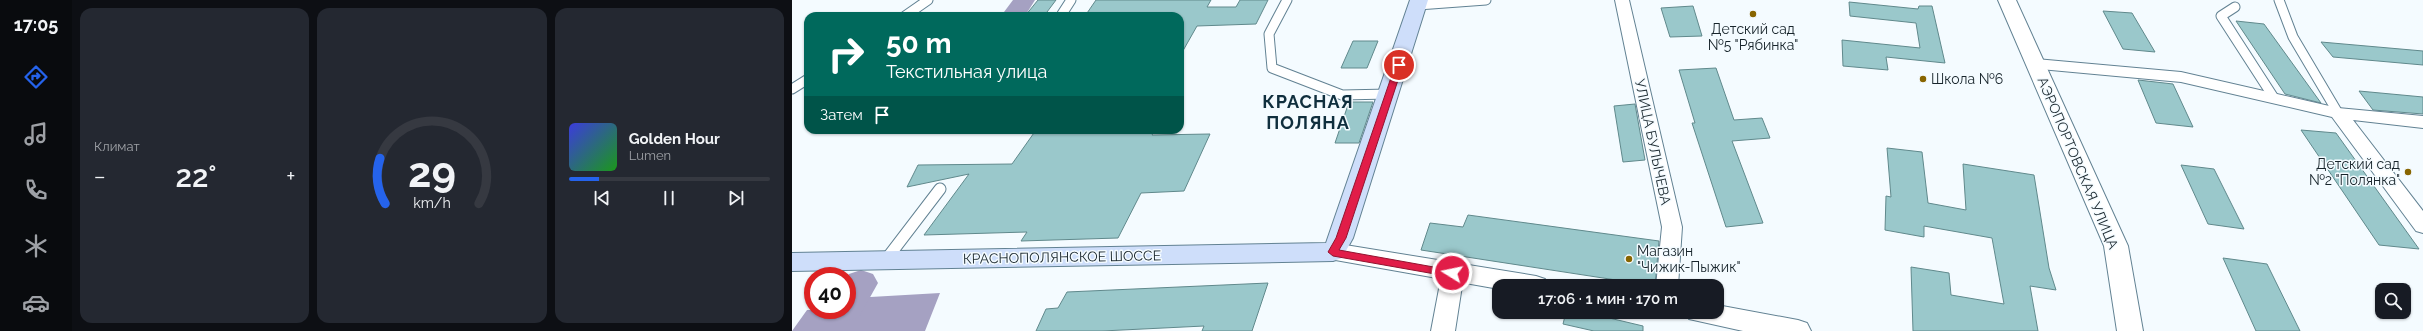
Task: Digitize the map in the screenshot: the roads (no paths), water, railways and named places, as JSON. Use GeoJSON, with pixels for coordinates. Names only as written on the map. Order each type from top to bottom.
{"type":"FeatureCollection","features":[{"type":"Feature","properties":{"kind":"main road"},"geometry":{"type":"LineString","coordinates":[[1333,252],[1341,238],[1418,3]]}},
{"type":"Feature","properties":{"kind":"main road","name":"КРАСНОПОЛЯНСКОЕ ШОССЕ"},"geometry":{"type":"LineString","coordinates":[[792,262],[1333,252]]}},
{"type":"Feature","properties":{"kind":"street","name":"УЛИЦА БУЛЫЧЕВА"},"geometry":{"type":"LineString","coordinates":[[1622,0],[1672,227],[1668,279]]}},
{"type":"Feature","properties":{"kind":"street","name":"АЭРОПОРТОВСКАЯ УЛИЦА"},"geometry":{"type":"LineString","coordinates":[[2007,0],[2116,246],[2130,331]]}},
{"type":"Feature","properties":{"kind":"street"},"geometry":{"type":"LineString","coordinates":[[2036,64],[2181,77],[2338,113],[2423,122]]}},
{"type":"Feature","properties":{"kind":"street"},"geometry":{"type":"LineString","coordinates":[[2338,113],[2423,226]]}},
{"type":"Feature","properties":{"kind":"street"},"geometry":{"type":"LineString","coordinates":[[1333,252],[1492,279]]}},
{"type":"Feature","properties":{"kind":"street"},"geometry":{"type":"LineString","coordinates":[[1443,331],[1452,273]]}},
{"type":"Feature","properties":{"kind":"street"},"geometry":{"type":"LineString","coordinates":[[1724,317],[1798,331]]}},
{"type":"Feature","properties":{"kind":"lane"},"geometry":{"type":"LineString","coordinates":[[911,12],[928,0]]}},
{"type":"Feature","properties":{"kind":"lane"},"geometry":{"type":"LineString","coordinates":[[1063,12],[1071,0]]}},
{"type":"Feature","properties":{"kind":"lane"},"geometry":{"type":"LineString","coordinates":[[1287,0],[1269,34],[1272,68],[1342,95],[1389,94]]}},
{"type":"Feature","properties":{"kind":"lane"},"geometry":{"type":"LineString","coordinates":[[1418,3],[1486,0]]}},
{"type":"Feature","properties":{"kind":"lane"},"geometry":{"type":"LineString","coordinates":[[2279,0],[2294,37],[2338,113]]}},
{"type":"Feature","properties":{"kind":"lane"},"geometry":{"type":"LineString","coordinates":[[2235,6],[2221,16],[2274,98]]}},
{"type":"Feature","properties":{"kind":"lane"},"geometry":{"type":"LineString","coordinates":[[792,89],[804,82]]}},
{"type":"Feature","properties":{"kind":"lane"},"geometry":{"type":"LineString","coordinates":[[885,261],[940,189]]}},
{"type":"Feature","properties":{"kind":"waterway"},"geometry":{"type":"LineString","coordinates":[[1016,12],[1024,0]]}},
{"type":"Feature","properties":{"kind":"waterway"},"geometry":{"type":"LineString","coordinates":[[856,292],[861,283]]}},
{"type":"Feature","properties":{"kind":"place","name":"Детский сад №5 \"Рябинка\""},"geometry":{"type":"Point","coordinates":[1753,14]}},
{"type":"Feature","properties":{"kind":"place","name":"Школа №6"},"geometry":{"type":"Point","coordinates":[1923,79]}},
{"type":"Feature","properties":{"kind":"place","name":"Детский сад №2 \"Полянка\""},"geometry":{"type":"Point","coordinates":[2408,172]}},
{"type":"Feature","properties":{"kind":"place","name":"Магазин \"Чижик-Пыжик\""},"geometry":{"type":"Point","coordinates":[1629,259]}},
{"type":"Feature","properties":{"kind":"district","name":"КРАСНАЯ ПОЛЯНА"},"geometry":{"type":"Point","coordinates":[1308,112]}}]}
